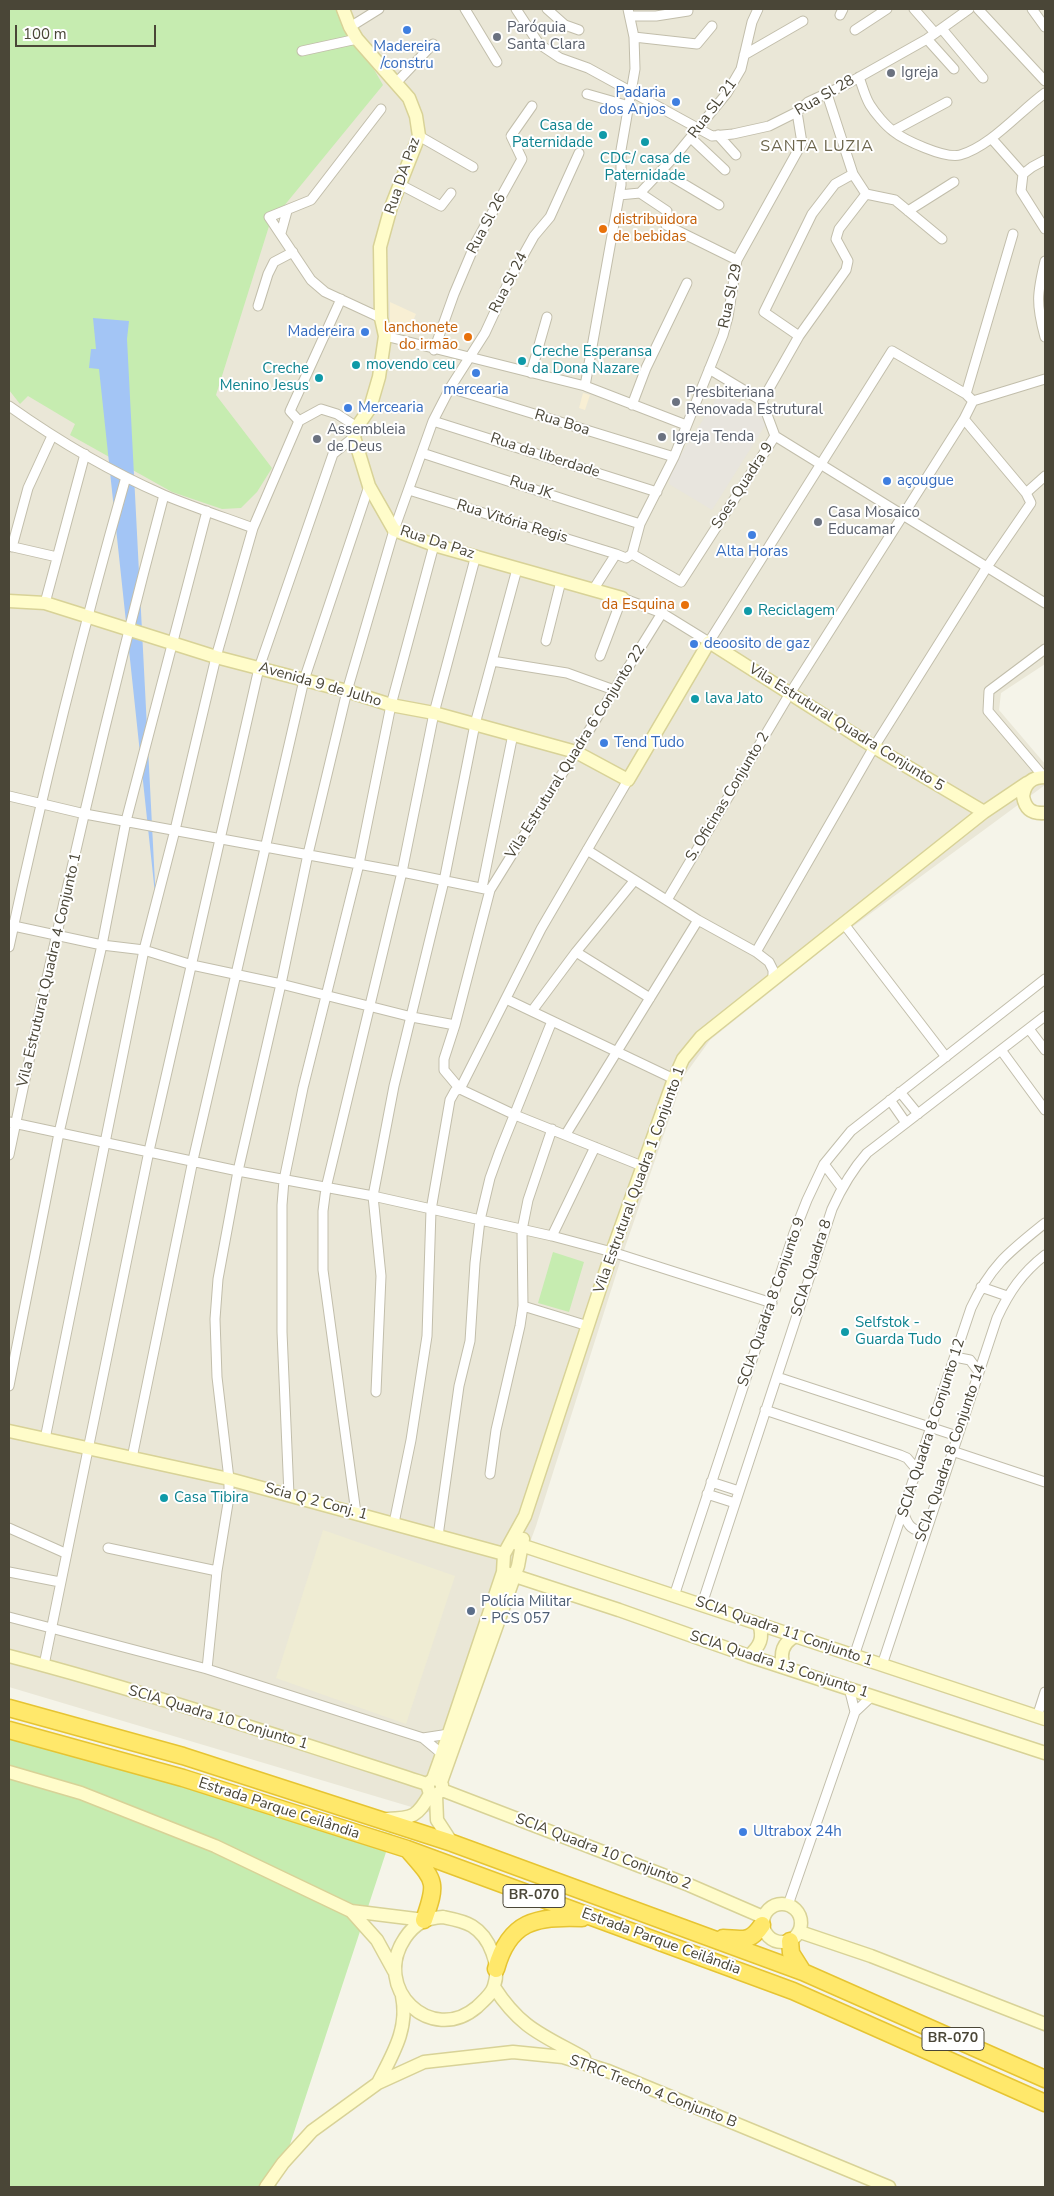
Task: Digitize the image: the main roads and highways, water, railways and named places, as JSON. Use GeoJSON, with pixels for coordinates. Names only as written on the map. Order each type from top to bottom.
{"type":"FeatureCollection","features":[{"type":"Feature","properties":{"kind":"highway","name":"Estrada Parque Ceilândia"},"geometry":{"type":"LineString","coordinates":[[9,1708],[183,1756],[452,1843],[803,1972],[1045,2079]]}},
{"type":"Feature","properties":{"kind":"highway","name":"Estrada Parque Ceilândia"},"geometry":{"type":"LineString","coordinates":[[9,1730],[183,1778],[407,1849],[793,1991],[1045,2103]]}},
{"type":"Feature","properties":{"kind":"highway"},"geometry":{"type":"LineString","coordinates":[[407,1849],[428,1872],[433,1882],[434,1893],[424,1920]]}},
{"type":"Feature","properties":{"kind":"highway"},"geometry":{"type":"LineString","coordinates":[[496,1969],[500,1953],[509,1938],[526,1924],[546,1918],[597,1919]]}},
{"type":"Feature","properties":{"kind":"highway"},"geometry":{"type":"LineString","coordinates":[[695,1932],[724,1938],[749,1939],[755,1936],[762,1921]]}},
{"type":"Feature","properties":{"kind":"highway"},"geometry":{"type":"LineString","coordinates":[[795,1937],[791,1953],[803,1972]]}},
{"type":"Feature","properties":{"kind":"water"},"geometry":{"type":"Polygon","coordinates":[[[93,318],[129,321],[127,339],[156,903],[99,369],[89,368],[91,349],[96,349],[93,318]]]}},
{"type":"Feature","properties":{"kind":"place","name":"Madereira /constru"},"geometry":{"type":"Point","coordinates":[407,30]}},
{"type":"Feature","properties":{"kind":"place","name":"Paróquia Santa Clara"},"geometry":{"type":"Point","coordinates":[497,37]}},
{"type":"Feature","properties":{"kind":"place","name":"Igreja"},"geometry":{"type":"Point","coordinates":[891,73]}},
{"type":"Feature","properties":{"kind":"place","name":"Padaria dos Anjos"},"geometry":{"type":"Point","coordinates":[676,102]}},
{"type":"Feature","properties":{"kind":"place","name":"Casa de Paternidade"},"geometry":{"type":"Point","coordinates":[603,135]}},
{"type":"Feature","properties":{"kind":"place","name":"CDC/ casa de Paternidade"},"geometry":{"type":"Point","coordinates":[645,142]}},
{"type":"Feature","properties":{"kind":"place","name":"distribuidora de bebidas"},"geometry":{"type":"Point","coordinates":[603,229]}},
{"type":"Feature","properties":{"kind":"place","name":"Madereira"},"geometry":{"type":"Point","coordinates":[365,332]}},
{"type":"Feature","properties":{"kind":"place","name":"lanchonete do irmão"},"geometry":{"type":"Point","coordinates":[468,337]}},
{"type":"Feature","properties":{"kind":"place","name":"Creche Esperansa da Dona Nazare"},"geometry":{"type":"Point","coordinates":[522,361]}},
{"type":"Feature","properties":{"kind":"place","name":"movendo ceu"},"geometry":{"type":"Point","coordinates":[356,365]}},
{"type":"Feature","properties":{"kind":"place","name":"mercearia"},"geometry":{"type":"Point","coordinates":[476,373]}},
{"type":"Feature","properties":{"kind":"place","name":"Creche Menino Jesus"},"geometry":{"type":"Point","coordinates":[319,378]}},
{"type":"Feature","properties":{"kind":"place","name":"Presbiteriana Renovada Estrutural"},"geometry":{"type":"Point","coordinates":[676,402]}},
{"type":"Feature","properties":{"kind":"place","name":"Mercearia"},"geometry":{"type":"Point","coordinates":[348,408]}},
{"type":"Feature","properties":{"kind":"place","name":"Igreja Tenda"},"geometry":{"type":"Point","coordinates":[662,437]}},
{"type":"Feature","properties":{"kind":"place","name":"Assembleia de Deus"},"geometry":{"type":"Point","coordinates":[317,439]}},
{"type":"Feature","properties":{"kind":"place","name":"açougue"},"geometry":{"type":"Point","coordinates":[887,481]}},
{"type":"Feature","properties":{"kind":"place","name":"Casa Mosaico Educamar"},"geometry":{"type":"Point","coordinates":[818,522]}},
{"type":"Feature","properties":{"kind":"place","name":"Alta Horas"},"geometry":{"type":"Point","coordinates":[752,535]}},
{"type":"Feature","properties":{"kind":"place","name":"da Esquina"},"geometry":{"type":"Point","coordinates":[685,605]}},
{"type":"Feature","properties":{"kind":"place","name":"Reciclagem"},"geometry":{"type":"Point","coordinates":[748,611]}},
{"type":"Feature","properties":{"kind":"place","name":"deoosito de gaz"},"geometry":{"type":"Point","coordinates":[694,644]}},
{"type":"Feature","properties":{"kind":"place","name":"lava Jato"},"geometry":{"type":"Point","coordinates":[695,699]}},
{"type":"Feature","properties":{"kind":"place","name":"Tend Tudo"},"geometry":{"type":"Point","coordinates":[604,743]}},
{"type":"Feature","properties":{"kind":"place","name":"Selfstok - Guarda Tudo"},"geometry":{"type":"Point","coordinates":[845,1332]}},
{"type":"Feature","properties":{"kind":"place","name":"Casa Tibira"},"geometry":{"type":"Point","coordinates":[164,1498]}},
{"type":"Feature","properties":{"kind":"place","name":"Polícia Militar - PCS 057"},"geometry":{"type":"Point","coordinates":[471,1611]}},
{"type":"Feature","properties":{"kind":"place","name":"Ultrabox 24h"},"geometry":{"type":"Point","coordinates":[743,1832]}},
{"type":"Feature","properties":{"kind":"district","name":"SANTA LUZIA"},"geometry":{"type":"Point","coordinates":[817,147]}}]}
